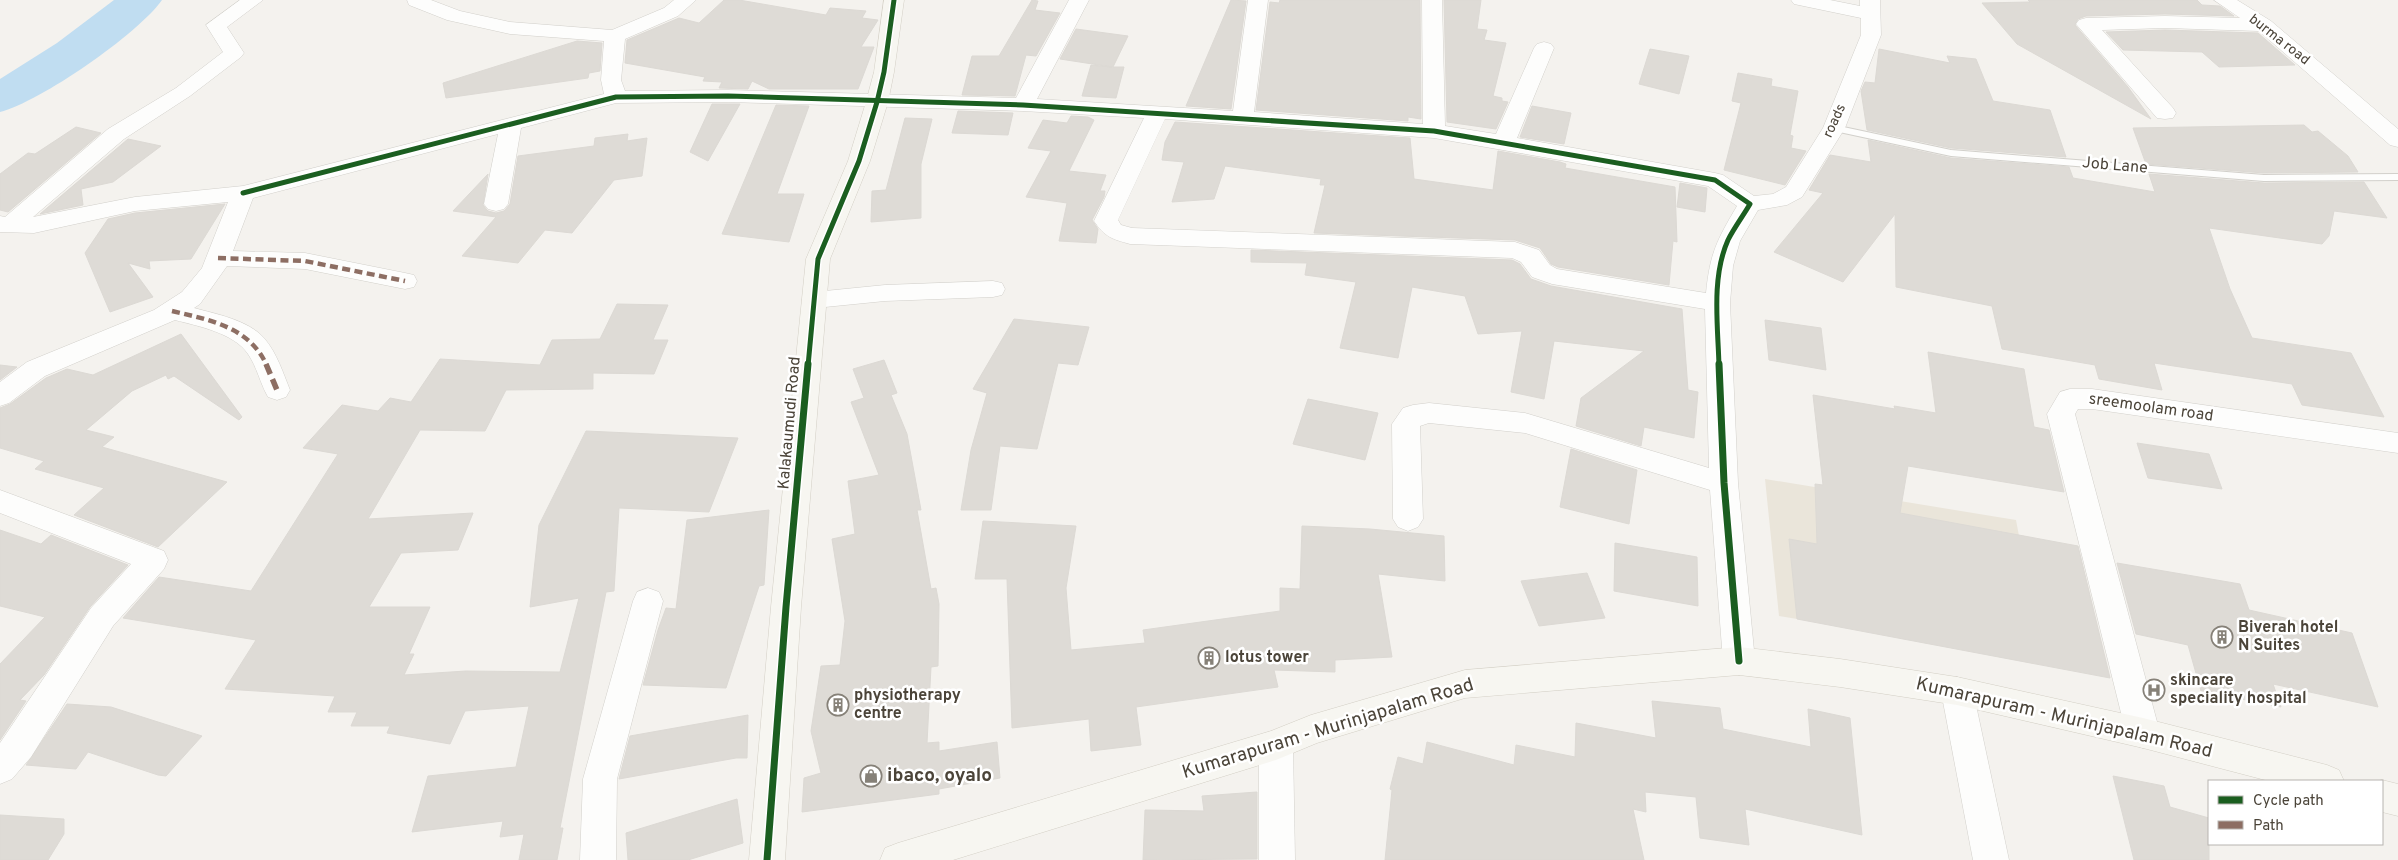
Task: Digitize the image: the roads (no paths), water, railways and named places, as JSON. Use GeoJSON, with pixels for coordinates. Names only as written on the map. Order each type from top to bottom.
{"type":"FeatureCollection","features":[{"type":"Feature","properties":{"kind":"street"},"geometry":{"type":"LineString","coordinates":[[5,224],[116,134],[183,92],[234,53],[216,25],[253,0]]}},
{"type":"Feature","properties":{"kind":"street"},"geometry":{"type":"LineString","coordinates":[[416,1],[454,16],[510,28],[615,36],[671,12],[686,0]]}},
{"type":"Feature","properties":{"kind":"street","name":"Kalakaumudi Road"},"geometry":{"type":"LineString","coordinates":[[767,860],[786,607],[818,259],[859,161],[877,102],[884,72],[894,0]]}},
{"type":"Feature","properties":{"kind":"street"},"geometry":{"type":"LineString","coordinates":[[1023,105],[1079,0]]}},
{"type":"Feature","properties":{"kind":"street"},"geometry":{"type":"LineString","coordinates":[[1243,118],[1258,0]]}},
{"type":"Feature","properties":{"kind":"street"},"geometry":{"type":"LineString","coordinates":[[1432,0],[1434,131]]}},
{"type":"Feature","properties":{"kind":"street"},"geometry":{"type":"LineString","coordinates":[[1801,0],[1870,7]]}},
{"type":"Feature","properties":{"kind":"street","name":"burma road"},"geometry":{"type":"LineString","coordinates":[[2224,0],[2264,25],[2398,140]]}},
{"type":"Feature","properties":{"kind":"street","name":"roads"},"geometry":{"type":"LineString","coordinates":[[1750,204],[1779,200],[1794,192],[1834,128],[1871,35],[1870,7]]}},
{"type":"Feature","properties":{"kind":"street"},"geometry":{"type":"LineString","coordinates":[[2164,113],[2086,24],[2166,22],[2264,25]]}},
{"type":"Feature","properties":{"kind":"street"},"geometry":{"type":"LineString","coordinates":[[615,36],[611,80],[616,97]]}},
{"type":"Feature","properties":{"kind":"street"},"geometry":{"type":"LineString","coordinates":[[1504,142],[1544,48]]}},
{"type":"Feature","properties":{"kind":"street"},"geometry":{"type":"LineString","coordinates":[[5,224],[34,225],[135,204],[243,193],[510,126],[616,97],[728,96],[1023,105],[1434,131],[1715,180],[1750,204],[1728,241],[1721,266],[1717,303],[1724,483],[1739,661]]}},
{"type":"Feature","properties":{"kind":"street"},"geometry":{"type":"LineString","coordinates":[[1157,112],[1106,221],[1113,230],[1130,236],[1515,250],[1530,256],[1541,271],[1552,276],[1717,303]]}},
{"type":"Feature","properties":{"kind":"street"},"geometry":{"type":"LineString","coordinates":[[496,204],[510,126]]}},
{"type":"Feature","properties":{"kind":"street"},"geometry":{"type":"LineString","coordinates":[[0,396],[36,368],[163,316],[191,298],[213,270],[243,193]]}},
{"type":"Feature","properties":{"kind":"street"},"geometry":{"type":"LineString","coordinates":[[218,258],[305,261],[404,281]]}},
{"type":"Feature","properties":{"kind":"street"},"geometry":{"type":"LineString","coordinates":[[814,300],[886,293],[993,289]]}},
{"type":"Feature","properties":{"kind":"street"},"geometry":{"type":"LineString","coordinates":[[172,311],[200,317],[250,339],[259,351],[277,390]]}},
{"type":"Feature","properties":{"kind":"street","name":"sreemoolam road"},"geometry":{"type":"LineString","coordinates":[[2143,733],[2061,414],[2070,399],[2092,399],[2398,443]]}},
{"type":"Feature","properties":{"kind":"street"},"geometry":{"type":"LineString","coordinates":[[1408,520],[1406,424],[1413,415],[1429,413],[1525,423],[1724,483]]}},
{"type":"Feature","properties":{"kind":"street"},"geometry":{"type":"LineString","coordinates":[[0,501],[153,560],[102,617],[19,746],[0,768]]}},
{"type":"Feature","properties":{"kind":"street"},"geometry":{"type":"LineString","coordinates":[[598,860],[600,779],[648,601]]}},
{"type":"Feature","properties":{"kind":"street","name":"Kumarapuram - Murinjapalam Road"},"geometry":{"type":"LineString","coordinates":[[898,860],[1276,745],[1312,730],[1465,684],[1739,661],[1840,673],[1957,691],[2143,733],[2323,780]]}},
{"type":"Feature","properties":{"kind":"street"},"geometry":{"type":"LineString","coordinates":[[1957,691],[1991,860]]}},
{"type":"Feature","properties":{"kind":"street"},"geometry":{"type":"LineString","coordinates":[[1276,745],[1277,860]]}},
{"type":"Feature","properties":{"kind":"lane","name":"Job Lane"},"geometry":{"type":"LineString","coordinates":[[1834,128],[1951,153],[2264,178],[2398,177]]}},
{"type":"Feature","properties":{"kind":"waterway"},"geometry":{"type":"LineString","coordinates":[[0,98],[37,77],[73,53],[140,0]]}},
{"type":"Feature","properties":{"kind":"place","name":"Biverah hotel N Suites"},"geometry":{"type":"Point","coordinates":[2222,637]}},
{"type":"Feature","properties":{"kind":"place","name":"lotus tower"},"geometry":{"type":"Point","coordinates":[1209,658]}},
{"type":"Feature","properties":{"kind":"place","name":"skincare speciality hospital"},"geometry":{"type":"Point","coordinates":[2154,690]}},
{"type":"Feature","properties":{"kind":"place","name":"physiotherapy centre"},"geometry":{"type":"Point","coordinates":[838,705]}},
{"type":"Feature","properties":{"kind":"place","name":"ibaco, oyalo"},"geometry":{"type":"Point","coordinates":[871,776]}}]}
